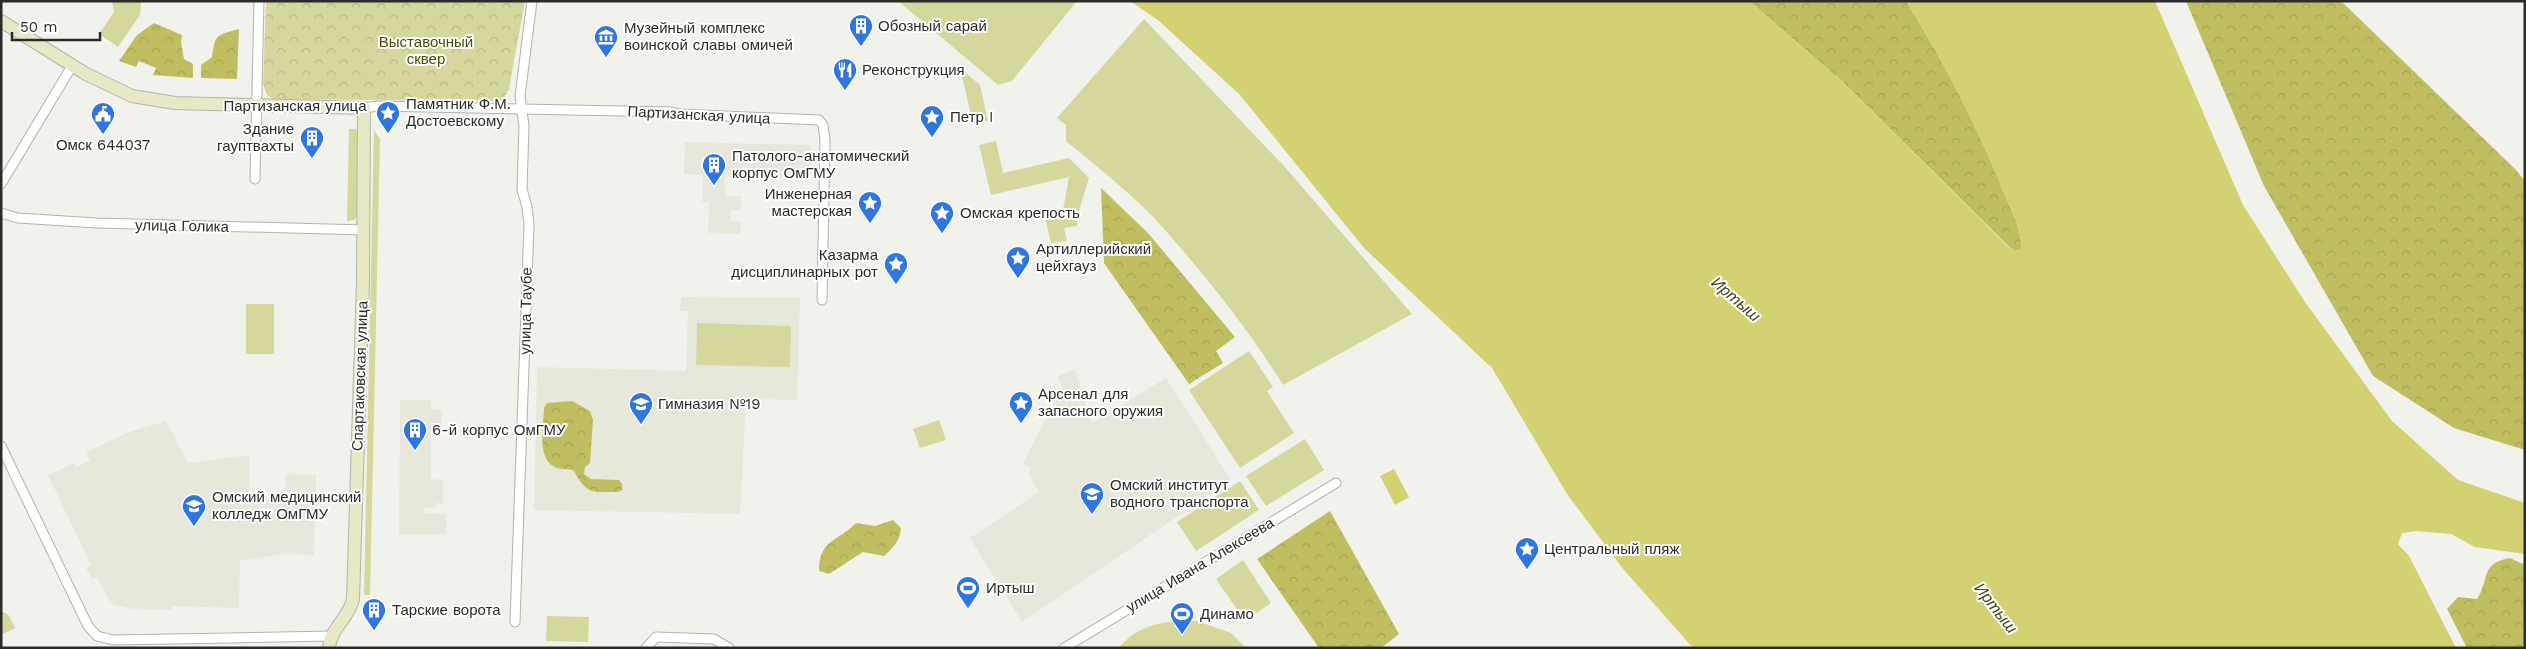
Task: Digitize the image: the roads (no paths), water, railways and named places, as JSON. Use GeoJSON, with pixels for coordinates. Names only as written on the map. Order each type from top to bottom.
{"type":"FeatureCollection","features":[{"type":"Feature","properties":{"kind":"street"},"geometry":{"type":"LineString","coordinates":[[255,178],[259,1]]}},
{"type":"Feature","properties":{"kind":"street","name":"улица Таубе"},"geometry":{"type":"LineString","coordinates":[[515,622],[529,224],[522,189],[524,126],[520,109],[520,96],[532,1]]}},
{"type":"Feature","properties":{"kind":"street","name":"Партизанская улица"},"geometry":{"type":"LineString","coordinates":[[1,21],[72,66],[113,89],[132,96],[175,104],[256,107],[364,108],[383,106],[672,112],[679,114],[819,120],[823,125],[825,140],[822,300]]}},
{"type":"Feature","properties":{"kind":"street"},"geometry":{"type":"LineString","coordinates":[[1,184],[72,66]]}},
{"type":"Feature","properties":{"kind":"street","name":"Спартаковская улица"},"geometry":{"type":"LineString","coordinates":[[330,642],[346,618],[353,599],[364,230],[364,108]]}},
{"type":"Feature","properties":{"kind":"street","name":"улица Голика"},"geometry":{"type":"LineString","coordinates":[[1,213],[18,218],[97,223],[364,230]]}},
{"type":"Feature","properties":{"kind":"street"},"geometry":{"type":"LineString","coordinates":[[1,446],[92,631],[103,639],[330,642]]}},
{"type":"Feature","properties":{"kind":"street","name":"улица Ивана Алексеева"},"geometry":{"type":"LineString","coordinates":[[1064,648],[1336,483]]}},
{"type":"Feature","properties":{"kind":"street"},"geometry":{"type":"LineString","coordinates":[[646,648],[656,637],[714,639],[729,648]]}},
{"type":"Feature","properties":{"kind":"water"},"geometry":{"type":"Polygon","coordinates":[[[1130,1],[1749,1],[1843,82],[2007,246],[2015,251],[2021,250],[2019,229],[1995,170],[1947,72],[1906,1],[2155,1],[2243,205],[2305,302],[2392,421],[2458,480],[2525,503],[2525,554],[2475,547],[2451,534],[2416,531],[2402,533],[2398,544],[2409,556],[2456,648],[1693,648],[1624,570],[1567,494],[1492,368],[1364,248],[1240,95],[1159,21],[1130,1]]]}},
{"type":"Feature","properties":{"kind":"water"},"geometry":{"type":"Polygon","coordinates":[[[1394,469],[1409,497],[1395,505],[1380,476],[1394,469]]]}},
{"type":"Feature","properties":{"kind":"place","name":"Обозный сарай"},"geometry":{"type":"Point","coordinates":[861,47]}},
{"type":"Feature","properties":{"kind":"place","name":"Музейный комплекс воинской славы омичей"},"geometry":{"type":"Point","coordinates":[606,58]}},
{"type":"Feature","properties":{"kind":"place","name":"Реконструкция"},"geometry":{"type":"Point","coordinates":[845,91]}},
{"type":"Feature","properties":{"kind":"place","name":"Памятник Ф.М. Достоевскому"},"geometry":{"type":"Point","coordinates":[388,134]}},
{"type":"Feature","properties":{"kind":"place","name":"Омск 644037"},"geometry":{"type":"Point","coordinates":[103,135]}},
{"type":"Feature","properties":{"kind":"place","name":"Петр I"},"geometry":{"type":"Point","coordinates":[932,138]}},
{"type":"Feature","properties":{"kind":"place","name":"Здание гауптвахты"},"geometry":{"type":"Point","coordinates":[312,159]}},
{"type":"Feature","properties":{"kind":"place","name":"Патолого-анатомический корпус ОмГМУ"},"geometry":{"type":"Point","coordinates":[714,186]}},
{"type":"Feature","properties":{"kind":"place","name":"Инженерная мастерская"},"geometry":{"type":"Point","coordinates":[870,224]}},
{"type":"Feature","properties":{"kind":"place","name":"Омская крепость"},"geometry":{"type":"Point","coordinates":[942,234]}},
{"type":"Feature","properties":{"kind":"place","name":"Артиллерийский цейхгауз"},"geometry":{"type":"Point","coordinates":[1018,279]}},
{"type":"Feature","properties":{"kind":"place","name":"Казарма дисциплинарных рот"},"geometry":{"type":"Point","coordinates":[896,285]}},
{"type":"Feature","properties":{"kind":"place","name":"Арсенал для запасного оружия"},"geometry":{"type":"Point","coordinates":[1021,424]}},
{"type":"Feature","properties":{"kind":"place","name":"Гимназия №19"},"geometry":{"type":"Point","coordinates":[641,425]}},
{"type":"Feature","properties":{"kind":"place","name":"6-й корпус ОмГМУ"},"geometry":{"type":"Point","coordinates":[415,451]}},
{"type":"Feature","properties":{"kind":"place","name":"Омский институт водного транспорта"},"geometry":{"type":"Point","coordinates":[1092,515]}},
{"type":"Feature","properties":{"kind":"place","name":"Омский медицинский колледж ОмГМУ"},"geometry":{"type":"Point","coordinates":[194,527]}},
{"type":"Feature","properties":{"kind":"place","name":"Центральный пляж"},"geometry":{"type":"Point","coordinates":[1527,570]}},
{"type":"Feature","properties":{"kind":"place","name":"Иртыш"},"geometry":{"type":"Point","coordinates":[968,609]}},
{"type":"Feature","properties":{"kind":"place","name":"Тарские ворота"},"geometry":{"type":"Point","coordinates":[374,631]}},
{"type":"Feature","properties":{"kind":"place","name":"Динамо"},"geometry":{"type":"Point","coordinates":[1182,635]}},
{"type":"Feature","properties":{"kind":"park label","name":"Выставочный сквер"},"geometry":{"type":"Point","coordinates":[426,50]}}]}
